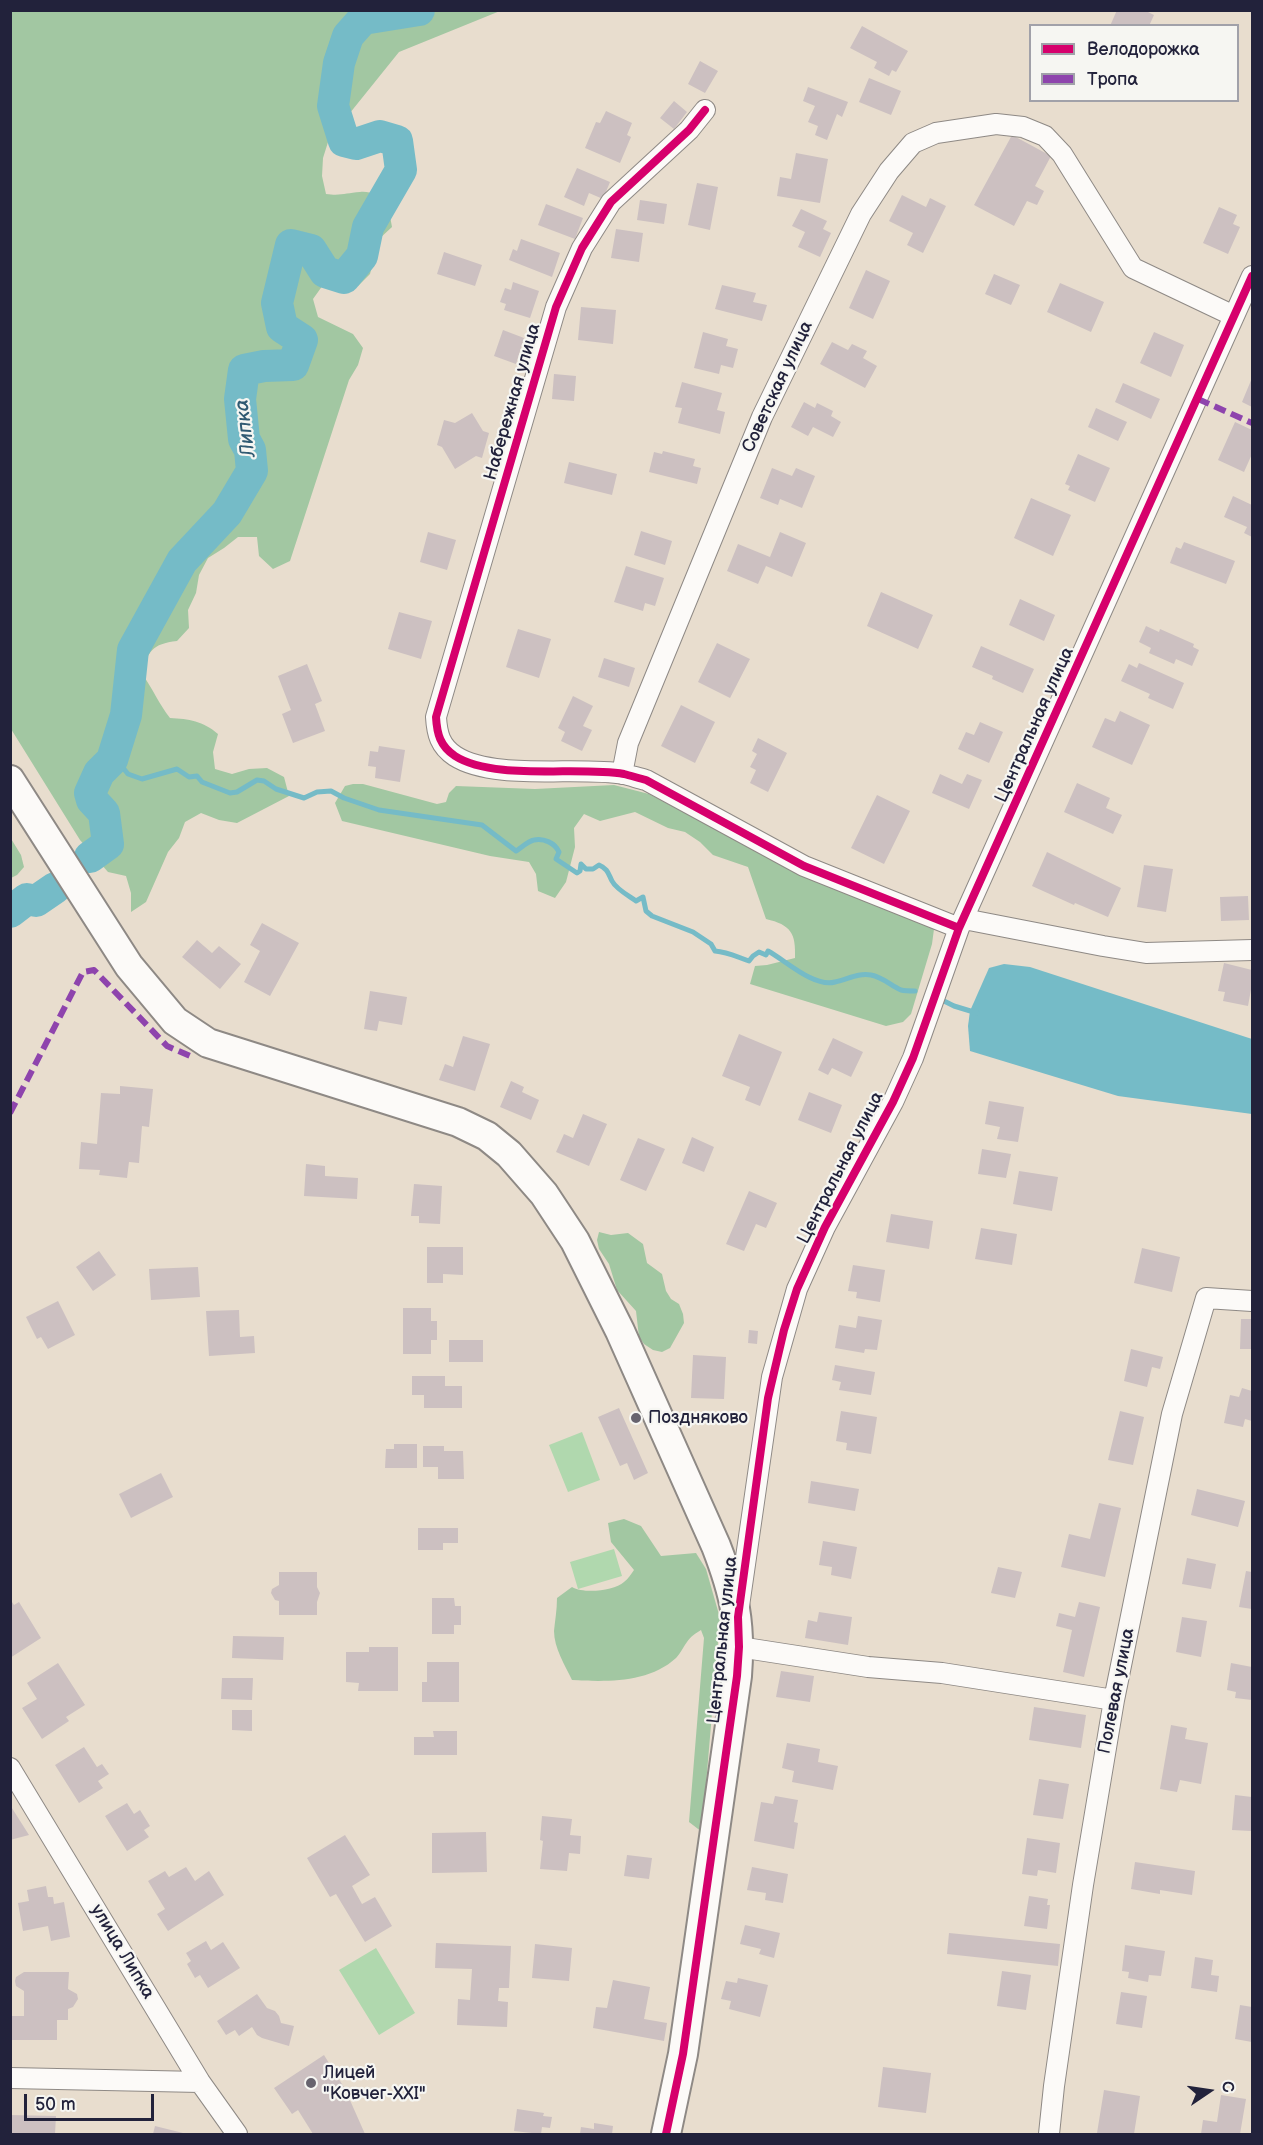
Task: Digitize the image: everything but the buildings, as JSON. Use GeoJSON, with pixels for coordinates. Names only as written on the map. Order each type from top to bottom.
{"type":"FeatureCollection","features":[{"type":"Feature","properties":{"kind":"street","name":"Набережная улица"},"geometry":{"type":"LineString","coordinates":[[622,774],[504,770],[478,764],[456,756],[444,746],[437,734],[436,717],[556,307],[582,248],[611,202],[690,130],[705,110]]}},
{"type":"Feature","properties":{"kind":"street","name":"Советская улица"},"geometry":{"type":"LineString","coordinates":[[622,774],[628,743],[762,417],[861,214],[889,171],[913,142],[936,133],[996,124],[1023,127],[1045,136],[1062,154],[1133,268],[1234,316]]}},
{"type":"Feature","properties":{"kind":"street","name":"Центральная улица"},"geometry":{"type":"LineString","coordinates":[[666,2134],[683,2054],[737,1676],[738,1617],[768,1398],[784,1330],[797,1289],[825,1227],[893,1102],[913,1058],[962,923],[1252,276]]}},
{"type":"Feature","properties":{"kind":"street"},"geometry":{"type":"LineString","coordinates":[[622,774],[646,780],[804,866],[962,923],[1146,953],[1252,950]]}},
{"type":"Feature","properties":{"kind":"street"},"geometry":{"type":"LineString","coordinates":[[10,780],[129,966],[175,1021],[208,1043],[458,1122],[487,1136],[509,1154],[544,1194],[575,1241],[620,1331],[716,1546],[729,1580],[738,1617]]}},
{"type":"Feature","properties":{"kind":"street","name":"Полевая улица"},"geometry":{"type":"LineString","coordinates":[[1049,2134],[1083,1885],[1114,1700],[1172,1414],[1206,1299],[1252,1301]]}},
{"type":"Feature","properties":{"kind":"street"},"geometry":{"type":"LineString","coordinates":[[739,1647],[1114,1700]]}},
{"type":"Feature","properties":{"kind":"street","name":"улица Липка"},"geometry":{"type":"LineString","coordinates":[[10,1768],[200,2082],[237,2134]]}},
{"type":"Feature","properties":{"kind":"street"},"geometry":{"type":"LineString","coordinates":[[10,2078],[200,2082]]}},
{"type":"Feature","properties":{"kind":"green space"},"geometry":{"type":"Polygon","coordinates":[[[11,10],[500,11],[399,52],[329,139],[323,158],[322,176],[326,194],[367,192],[374,194],[387,208],[392,227],[379,239],[370,274],[358,286],[341,289],[323,285],[313,299],[318,317],[353,334],[363,348],[358,365],[349,380],[290,561],[273,569],[259,556],[257,537],[238,537],[208,558],[199,575],[196,593],[188,610],[189,628],[177,641],[162,644],[152,650],[142,674],[170,718],[207,726],[218,734],[213,752],[215,769],[232,774],[249,769],[267,768],[284,777],[289,796],[237,823],[219,820],[201,813],[185,822],[179,838],[168,852],[146,902],[131,912],[131,893],[126,876],[108,872],[80,840],[11,729],[11,10]]]}},
{"type":"Feature","properties":{"kind":"green space"},"geometry":{"type":"Polygon","coordinates":[[[363,784],[437,804],[446,802],[449,793],[456,786],[535,789],[614,785],[649,794],[803,875],[934,929],[932,944],[911,1014],[903,1022],[886,1026],[750,984],[755,966],[795,958],[793,936],[786,927],[766,919],[748,867],[713,855],[685,832],[668,828],[635,812],[600,821],[584,814],[574,828],[575,847],[566,882],[555,898],[538,891],[536,874],[529,862],[490,856],[342,821],[335,803],[345,786],[363,784]]]}},
{"type":"Feature","properties":{"kind":"green space"},"geometry":{"type":"Polygon","coordinates":[[[10,837],[21,855],[24,867],[11,878],[10,837]]]}},
{"type":"Feature","properties":{"kind":"green space"},"geometry":{"type":"Polygon","coordinates":[[[599,1232],[611,1235],[628,1233],[643,1244],[647,1263],[662,1274],[666,1291],[671,1299],[679,1304],[684,1323],[670,1348],[662,1352],[653,1350],[639,1337],[636,1311],[617,1290],[609,1264],[599,1249],[597,1240],[599,1232]]]}},
{"type":"Feature","properties":{"kind":"green space"},"geometry":{"type":"Polygon","coordinates":[[[582,1432],[600,1480],[568,1492],[549,1445],[582,1432]]]}},
{"type":"Feature","properties":{"kind":"green space"},"geometry":{"type":"Polygon","coordinates":[[[624,1519],[641,1526],[661,1556],[696,1553],[706,1569],[720,1618],[702,1832],[689,1822],[704,1638],[701,1630],[690,1638],[678,1656],[665,1666],[640,1676],[613,1681],[572,1680],[556,1644],[554,1631],[557,1598],[572,1587],[591,1591],[613,1588],[625,1581],[634,1570],[611,1542],[608,1523],[624,1519]]]}},
{"type":"Feature","properties":{"kind":"green space"},"geometry":{"type":"Polygon","coordinates":[[[614,1549],[622,1576],[578,1589],[570,1562],[614,1549]]]}},
{"type":"Feature","properties":{"kind":"green space"},"geometry":{"type":"Polygon","coordinates":[[[376,1948],[415,2013],[379,2035],[339,1970],[376,1948]]]}},
{"type":"Feature","properties":{"kind":"water"},"geometry":{"type":"Polygon","coordinates":[[[1004,964],[1030,967],[1252,1039],[1252,1114],[1118,1096],[970,1051],[968,1026],[970,1011],[989,968],[1004,964]]]}},
{"type":"Feature","properties":{"kind":"waterway","name":"Липка"},"geometry":{"type":"LineString","coordinates":[[90,857],[108,844],[104,813],[92,800],[90,793],[99,773],[112,760],[126,715],[133,650],[182,561],[227,513],[252,471],[250,450],[244,439],[240,399],[244,370],[264,366],[293,365],[302,340],[282,327],[277,303],[291,245],[311,250],[325,272],[344,278],[362,256],[368,227],[401,170],[397,141],[380,136],[356,144],[344,141],[333,106],[339,63],[348,36],[363,19],[419,10]]}},
{"type":"Feature","properties":{"kind":"waterway"},"geometry":{"type":"LineString","coordinates":[[112,760],[119,763],[128,774],[142,779],[177,769],[189,777],[197,776],[202,782],[230,793],[237,792],[257,780],[304,798],[317,792],[331,791],[379,810],[482,825],[516,851],[532,841],[545,841],[552,844],[559,852],[556,859],[577,873],[580,871],[581,864],[586,869],[593,869],[599,865],[623,892],[636,901],[643,897],[646,911],[652,916],[693,932],[711,944],[715,951],[749,961],[759,952],[766,955],[768,951],[818,981],[827,983],[871,975],[901,990],[915,991]]}},
{"type":"Feature","properties":{"kind":"waterway","name":"Липка"},"geometry":{"type":"LineString","coordinates":[[10,912],[27,899],[36,901],[55,888]]}},
{"type":"Feature","properties":{"kind":"waterway"},"geometry":{"type":"LineString","coordinates":[[940,999],[977,1013]]}},
{"type":"Feature","properties":{"kind":"marked path"},"geometry":{"type":"LineString","coordinates":[[1198,399],[1252,423]]}},
{"type":"Feature","properties":{"kind":"marked path"},"geometry":{"type":"LineString","coordinates":[[10,1113],[83,972],[94,970],[167,1046],[190,1056]]}},
{"type":"Feature","properties":{"kind":"cycle path"},"geometry":{"type":"LineString","coordinates":[[705,110],[689,130],[611,202],[582,248],[556,307],[436,717],[438,734],[446,748],[455,756],[472,764],[513,771],[605,772],[646,780],[804,866],[959,928]]}},
{"type":"Feature","properties":{"kind":"cycle path"},"geometry":{"type":"LineString","coordinates":[[666,2134],[683,2054],[737,1676],[738,1617],[768,1398],[784,1330],[797,1289],[825,1227],[893,1102],[913,1058],[959,928],[1252,276]]}},
{"type":"Feature","properties":{"kind":"place","name":"Поздняково"},"geometry":{"type":"Point","coordinates":[636,1418]}},
{"type":"Feature","properties":{"kind":"place","name":"Лицей \"Ковчег-XXI\""},"geometry":{"type":"Point","coordinates":[311,2083]}}]}
